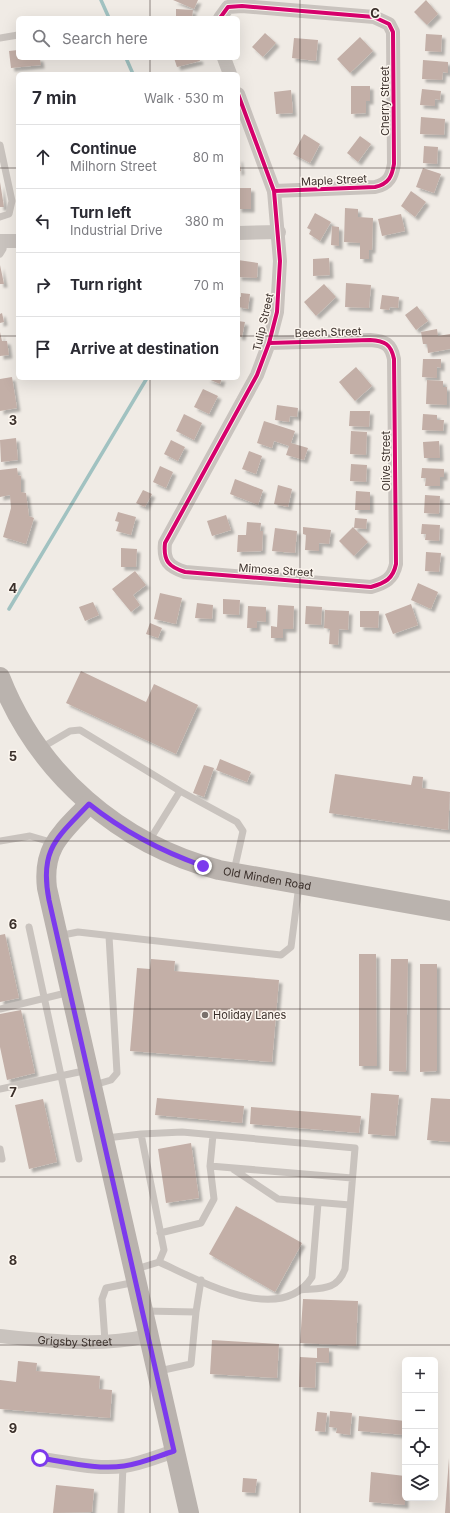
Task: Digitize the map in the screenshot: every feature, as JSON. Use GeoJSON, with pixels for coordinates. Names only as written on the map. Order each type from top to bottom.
{"type":"FeatureCollection","features":[{"type":"Feature","properties":{"kind":"main road","name":"Old Minden Road"},"geometry":{"type":"LineString","coordinates":[[0,677],[18,716],[39,749],[59,775],[89,804],[115,824],[148,843],[203,866],[233,873],[450,910]]}},
{"type":"Feature","properties":{"kind":"main road"},"geometry":{"type":"LineString","coordinates":[[89,804],[54,843],[46,862],[45,878],[189,1513]]}},
{"type":"Feature","properties":{"kind":"street","name":"Cherry Street"},"geometry":{"type":"LineString","coordinates":[[224,13],[242,6],[374,17],[389,24],[394,32],[394,164],[391,178]]}},
{"type":"Feature","properties":{"kind":"street"},"geometry":{"type":"LineString","coordinates":[[225,60],[229,72]]}},
{"type":"Feature","properties":{"kind":"street","name":"Tulip Street"},"geometry":{"type":"LineString","coordinates":[[165,559],[165,543],[257,375],[270,343],[277,312],[280,287],[279,232],[274,191],[240,99]]}},
{"type":"Feature","properties":{"kind":"street","name":"Maple Street"},"geometry":{"type":"LineString","coordinates":[[274,191],[375,187],[391,178]]}},
{"type":"Feature","properties":{"kind":"street"},"geometry":{"type":"LineString","coordinates":[[240,233],[279,232]]}},
{"type":"Feature","properties":{"kind":"street"},"geometry":{"type":"LineString","coordinates":[[1,245],[16,241]]}},
{"type":"Feature","properties":{"kind":"street","name":"Beech Street"},"geometry":{"type":"LineString","coordinates":[[270,343],[370,340],[386,342]]}},
{"type":"Feature","properties":{"kind":"street","name":"Olive Street"},"geometry":{"type":"LineString","coordinates":[[386,342],[391,347],[394,359],[396,564],[394,572],[389,580]]}},
{"type":"Feature","properties":{"kind":"street","name":"Mimosa Street"},"geometry":{"type":"LineString","coordinates":[[165,559],[170,566],[185,572],[371,587],[389,580]]}},
{"type":"Feature","properties":{"kind":"street","name":"Grigsby Street"},"geometry":{"type":"LineString","coordinates":[[0,1336],[40,1340],[105,1341],[148,1336]]}},
{"type":"Feature","properties":{"kind":"street"},"geometry":{"type":"LineString","coordinates":[[40,1458],[106,1467],[123,1466],[174,1451]]}},
{"type":"Feature","properties":{"kind":"lane"},"geometry":{"type":"LineString","coordinates":[[0,38],[16,35]]}},
{"type":"Feature","properties":{"kind":"lane"},"geometry":{"type":"LineString","coordinates":[[0,145],[12,201],[10,214],[0,217]]}},
{"type":"Feature","properties":{"kind":"lane"},"geometry":{"type":"LineString","coordinates":[[39,749],[70,731],[80,730],[180,791],[237,822],[242,831],[233,873]]}},
{"type":"Feature","properties":{"kind":"lane"},"geometry":{"type":"LineString","coordinates":[[148,843],[180,791]]}},
{"type":"Feature","properties":{"kind":"lane"},"geometry":{"type":"LineString","coordinates":[[0,841],[30,836],[54,843]]}},
{"type":"Feature","properties":{"kind":"lane"},"geometry":{"type":"LineString","coordinates":[[57,936],[78,932],[281,955],[291,947],[299,885]]}},
{"type":"Feature","properties":{"kind":"lane"},"geometry":{"type":"LineString","coordinates":[[28,927],[43,999],[62,1076],[79,1159]]}},
{"type":"Feature","properties":{"kind":"lane"},"geometry":{"type":"LineString","coordinates":[[0,1090],[62,1076],[111,1080],[117,1073],[109,936]]}},
{"type":"Feature","properties":{"kind":"lane"},"geometry":{"type":"LineString","coordinates":[[0,1009],[70,992]]}},
{"type":"Feature","properties":{"kind":"lane"},"geometry":{"type":"LineString","coordinates":[[104,1138],[182,1132],[355,1148],[344,1269],[341,1280],[330,1287],[300,1290]]}},
{"type":"Feature","properties":{"kind":"lane"},"geometry":{"type":"LineString","coordinates":[[105,1341],[102,1298],[106,1288],[159,1262],[164,1250],[141,1134]]}},
{"type":"Feature","properties":{"kind":"lane"},"geometry":{"type":"LineString","coordinates":[[160,1233],[202,1222],[214,1198],[210,1166],[213,1135]]}},
{"type":"Feature","properties":{"kind":"lane"},"geometry":{"type":"LineString","coordinates":[[0,1148],[2,1159]]}},
{"type":"Feature","properties":{"kind":"lane"},"geometry":{"type":"LineString","coordinates":[[210,1166],[352,1178]]}},
{"type":"Feature","properties":{"kind":"lane"},"geometry":{"type":"LineString","coordinates":[[232,1168],[278,1199],[350,1205]]}},
{"type":"Feature","properties":{"kind":"lane"},"geometry":{"type":"LineString","coordinates":[[159,1262],[232,1294],[272,1300],[290,1297],[307,1286],[312,1277],[318,1203]]}},
{"type":"Feature","properties":{"kind":"lane"},"geometry":{"type":"LineString","coordinates":[[156,1371],[191,1364],[201,1280]]}},
{"type":"Feature","properties":{"kind":"lane"},"geometry":{"type":"LineString","coordinates":[[143,1311],[196,1312]]}},
{"type":"Feature","properties":{"kind":"lane"},"geometry":{"type":"LineString","coordinates":[[121,1513],[123,1466]]}},
{"type":"Feature","properties":{"kind":"building"},"geometry":{"type":"Polygon","coordinates":[[[173,0],[198,0],[194,9],[173,0]]]}},
{"type":"Feature","properties":{"kind":"building"},"geometry":{"type":"Polygon","coordinates":[[[426,0],[438,14],[427,25],[414,12],[426,0]]]}},
{"type":"Feature","properties":{"kind":"building"},"geometry":{"type":"Polygon","coordinates":[[[176,9],[193,10],[192,16],[176,16],[176,9]]]}},
{"type":"Feature","properties":{"kind":"building"},"geometry":{"type":"Polygon","coordinates":[[[265,33],[276,43],[263,57],[252,47],[265,33]]]}},
{"type":"Feature","properties":{"kind":"building"},"geometry":{"type":"Polygon","coordinates":[[[426,34],[442,35],[441,52],[425,51],[426,34]]]}},
{"type":"Feature","properties":{"kind":"building"},"geometry":{"type":"Polygon","coordinates":[[[360,37],[373,51],[350,73],[337,59],[360,37]]]}},
{"type":"Feature","properties":{"kind":"building"},"geometry":{"type":"Polygon","coordinates":[[[294,38],[318,40],[316,61],[292,58],[294,38]]]}},
{"type":"Feature","properties":{"kind":"building"},"geometry":{"type":"Polygon","coordinates":[[[16,50],[16,60],[40,60],[41,65],[11,68],[9,51],[16,50]]]}},
{"type":"Feature","properties":{"kind":"building"},"geometry":{"type":"Polygon","coordinates":[[[175,60],[200,61],[177,67],[175,60]]]}},
{"type":"Feature","properties":{"kind":"building"},"geometry":{"type":"Polygon","coordinates":[[[423,60],[448,62],[448,73],[443,72],[442,80],[422,79],[423,60]]]}},
{"type":"Feature","properties":{"kind":"building"},"geometry":{"type":"Polygon","coordinates":[[[351,86],[370,86],[370,101],[366,101],[366,113],[351,114],[351,86]]]}},
{"type":"Feature","properties":{"kind":"building"},"geometry":{"type":"Polygon","coordinates":[[[422,89],[441,91],[440,100],[435,99],[435,106],[420,105],[422,89]]]}},
{"type":"Feature","properties":{"kind":"building"},"geometry":{"type":"Polygon","coordinates":[[[291,90],[293,113],[276,114],[274,92],[291,90]]]}},
{"type":"Feature","properties":{"kind":"building"},"geometry":{"type":"Polygon","coordinates":[[[421,117],[445,119],[444,135],[420,134],[421,117]]]}},
{"type":"Feature","properties":{"kind":"building"},"geometry":{"type":"Polygon","coordinates":[[[304,134],[320,144],[310,163],[293,154],[304,134]]]}},
{"type":"Feature","properties":{"kind":"building"},"geometry":{"type":"Polygon","coordinates":[[[360,136],[371,144],[358,162],[347,153],[360,136]]]}},
{"type":"Feature","properties":{"kind":"building"},"geometry":{"type":"Polygon","coordinates":[[[424,146],[438,147],[437,164],[423,163],[424,146]]]}},
{"type":"Feature","properties":{"kind":"building"},"geometry":{"type":"Polygon","coordinates":[[[423,168],[441,174],[434,193],[416,187],[423,168]]]}},
{"type":"Feature","properties":{"kind":"building"},"geometry":{"type":"Polygon","coordinates":[[[0,182],[4,207],[0,207],[0,182]]]}},
{"type":"Feature","properties":{"kind":"building"},"geometry":{"type":"Polygon","coordinates":[[[240,188],[251,188],[251,209],[240,209],[240,188]]]}},
{"type":"Feature","properties":{"kind":"building"},"geometry":{"type":"Polygon","coordinates":[[[411,191],[426,202],[415,217],[401,206],[411,191]]]}},
{"type":"Feature","properties":{"kind":"building"},"geometry":{"type":"Polygon","coordinates":[[[345,208],[358,209],[358,217],[373,218],[372,250],[369,250],[369,259],[360,259],[360,243],[344,242],[345,208]]]}},
{"type":"Feature","properties":{"kind":"building"},"geometry":{"type":"Polygon","coordinates":[[[315,213],[331,222],[320,241],[309,234],[311,230],[307,228],[315,213]]]}},
{"type":"Feature","properties":{"kind":"building"},"geometry":{"type":"Polygon","coordinates":[[[401,214],[405,231],[382,236],[378,219],[401,214]]]}},
{"type":"Feature","properties":{"kind":"building"},"geometry":{"type":"Polygon","coordinates":[[[332,226],[339,227],[339,246],[331,245],[332,226]]]}},
{"type":"Feature","properties":{"kind":"building"},"geometry":{"type":"Polygon","coordinates":[[[329,258],[330,275],[313,276],[313,259],[329,258]]]}},
{"type":"Feature","properties":{"kind":"building"},"geometry":{"type":"Polygon","coordinates":[[[240,260],[258,263],[257,278],[240,277],[240,260]]]}},
{"type":"Feature","properties":{"kind":"building"},"geometry":{"type":"Polygon","coordinates":[[[0,265],[4,284],[0,284],[0,265]]]}},
{"type":"Feature","properties":{"kind":"building"},"geometry":{"type":"Polygon","coordinates":[[[346,283],[371,285],[369,308],[345,307],[346,283]]]}},
{"type":"Feature","properties":{"kind":"building"},"geometry":{"type":"Polygon","coordinates":[[[324,284],[336,297],[316,316],[304,302],[324,284]]]}},
{"type":"Feature","properties":{"kind":"building"},"geometry":{"type":"Polygon","coordinates":[[[241,293],[250,294],[248,309],[240,307],[241,293]]]}},
{"type":"Feature","properties":{"kind":"building"},"geometry":{"type":"Polygon","coordinates":[[[382,295],[399,297],[398,308],[390,307],[389,310],[380,309],[382,295]]]}},
{"type":"Feature","properties":{"kind":"building"},"geometry":{"type":"Polygon","coordinates":[[[417,306],[428,321],[416,330],[405,315],[417,306]]]}},
{"type":"Feature","properties":{"kind":"building"},"geometry":{"type":"Polygon","coordinates":[[[2,313],[4,322],[0,323],[0,314],[2,313]]]}},
{"type":"Feature","properties":{"kind":"building"},"geometry":{"type":"Polygon","coordinates":[[[240,321],[245,322],[242,337],[240,336],[240,321]]]}},
{"type":"Feature","properties":{"kind":"building"},"geometry":{"type":"Polygon","coordinates":[[[437,329],[438,336],[450,334],[450,349],[428,353],[427,344],[423,344],[421,332],[437,329]]]}},
{"type":"Feature","properties":{"kind":"building"},"geometry":{"type":"Polygon","coordinates":[[[0,332],[2,341],[7,341],[9,355],[0,356],[0,332]]]}},
{"type":"Feature","properties":{"kind":"building"},"geometry":{"type":"Polygon","coordinates":[[[423,359],[441,359],[441,368],[437,367],[437,378],[422,377],[423,359]]]}},
{"type":"Feature","properties":{"kind":"building"},"geometry":{"type":"Polygon","coordinates":[[[356,367],[372,386],[355,401],[339,382],[356,367]]]}},
{"type":"Feature","properties":{"kind":"building"},"geometry":{"type":"Polygon","coordinates":[[[12,377],[17,408],[0,411],[0,379],[12,377]]]}},
{"type":"Feature","properties":{"kind":"building"},"geometry":{"type":"Polygon","coordinates":[[[211,380],[221,380],[220,384],[211,380]]]}},
{"type":"Feature","properties":{"kind":"building"},"geometry":{"type":"Polygon","coordinates":[[[427,380],[443,381],[443,387],[447,387],[447,405],[426,404],[427,380]]]}},
{"type":"Feature","properties":{"kind":"building"},"geometry":{"type":"Polygon","coordinates":[[[203,389],[218,396],[209,414],[194,407],[203,389]]]}},
{"type":"Feature","properties":{"kind":"building"},"geometry":{"type":"Polygon","coordinates":[[[277,405],[298,408],[297,417],[290,416],[289,422],[275,420],[277,405]]]}},
{"type":"Feature","properties":{"kind":"building"},"geometry":{"type":"Polygon","coordinates":[[[350,411],[370,411],[369,427],[349,426],[350,411]]]}},
{"type":"Feature","properties":{"kind":"building"},"geometry":{"type":"Polygon","coordinates":[[[184,414],[202,423],[194,440],[176,431],[184,414]]]}},
{"type":"Feature","properties":{"kind":"building"},"geometry":{"type":"Polygon","coordinates":[[[423,414],[437,415],[437,420],[444,420],[443,431],[422,430],[423,414]]]}},
{"type":"Feature","properties":{"kind":"building"},"geometry":{"type":"Polygon","coordinates":[[[264,421],[295,431],[291,443],[308,448],[304,460],[286,455],[289,446],[274,441],[272,448],[257,443],[264,421]]]}},
{"type":"Feature","properties":{"kind":"building"},"geometry":{"type":"Polygon","coordinates":[[[351,431],[367,432],[366,455],[350,454],[351,431]]]}},
{"type":"Feature","properties":{"kind":"building"},"geometry":{"type":"Polygon","coordinates":[[[16,438],[18,460],[1,462],[0,440],[16,438]]]}},
{"type":"Feature","properties":{"kind":"building"},"geometry":{"type":"Polygon","coordinates":[[[171,440],[185,447],[178,461],[164,454],[171,440]]]}},
{"type":"Feature","properties":{"kind":"building"},"geometry":{"type":"Polygon","coordinates":[[[439,441],[440,458],[424,458],[423,442],[439,441]]]}},
{"type":"Feature","properties":{"kind":"building"},"geometry":{"type":"Polygon","coordinates":[[[249,451],[262,456],[256,474],[242,469],[249,451]]]}},
{"type":"Feature","properties":{"kind":"building"},"geometry":{"type":"Polygon","coordinates":[[[351,464],[367,465],[366,482],[350,481],[351,464]]]}},
{"type":"Feature","properties":{"kind":"building"},"geometry":{"type":"Polygon","coordinates":[[[160,466],[173,472],[166,488],[153,482],[160,466]]]}},
{"type":"Feature","properties":{"kind":"building"},"geometry":{"type":"Polygon","coordinates":[[[17,468],[18,475],[21,476],[21,492],[26,493],[29,516],[34,518],[26,544],[3,537],[11,508],[10,495],[0,497],[0,470],[17,468]]]}},
{"type":"Feature","properties":{"kind":"building"},"geometry":{"type":"Polygon","coordinates":[[[422,468],[444,469],[444,477],[440,477],[440,486],[425,486],[426,478],[421,478],[422,468]]]}},
{"type":"Feature","properties":{"kind":"building"},"geometry":{"type":"Polygon","coordinates":[[[235,479],[263,490],[258,505],[230,494],[235,479]]]}},
{"type":"Feature","properties":{"kind":"building"},"geometry":{"type":"Polygon","coordinates":[[[278,485],[292,489],[288,507],[274,504],[278,485]]]}},
{"type":"Feature","properties":{"kind":"building"},"geometry":{"type":"Polygon","coordinates":[[[143,490],[152,494],[145,507],[136,503],[143,490]]]}},
{"type":"Feature","properties":{"kind":"building"},"geometry":{"type":"Polygon","coordinates":[[[356,491],[370,492],[370,510],[355,510],[356,491]]]}},
{"type":"Feature","properties":{"kind":"building"},"geometry":{"type":"Polygon","coordinates":[[[425,495],[440,496],[439,514],[424,513],[425,495]]]}},
{"type":"Feature","properties":{"kind":"building"},"geometry":{"type":"Polygon","coordinates":[[[118,512],[136,517],[131,535],[116,531],[119,522],[115,521],[118,512]]]}},
{"type":"Feature","properties":{"kind":"building"},"geometry":{"type":"Polygon","coordinates":[[[226,515],[231,530],[212,536],[207,521],[226,515]]]}},
{"type":"Feature","properties":{"kind":"building"},"geometry":{"type":"Polygon","coordinates":[[[355,518],[367,519],[366,529],[354,528],[355,518]]]}},
{"type":"Feature","properties":{"kind":"building"},"geometry":{"type":"Polygon","coordinates":[[[247,522],[261,523],[260,531],[263,531],[262,551],[237,552],[238,535],[246,535],[247,522]]]}},
{"type":"Feature","properties":{"kind":"building"},"geometry":{"type":"Polygon","coordinates":[[[422,524],[440,525],[439,541],[425,540],[426,534],[421,534],[422,524]]]}},
{"type":"Feature","properties":{"kind":"building"},"geometry":{"type":"Polygon","coordinates":[[[303,527],[331,530],[329,544],[319,543],[319,551],[305,550],[306,535],[303,534],[303,527]]]}},
{"type":"Feature","properties":{"kind":"building"},"geometry":{"type":"Polygon","coordinates":[[[353,527],[368,542],[354,556],[339,541],[353,527]]]}},
{"type":"Feature","properties":{"kind":"building"},"geometry":{"type":"Polygon","coordinates":[[[275,528],[297,531],[295,553],[272,551],[275,528]]]}},
{"type":"Feature","properties":{"kind":"building"},"geometry":{"type":"Polygon","coordinates":[[[121,548],[137,549],[136,567],[121,567],[121,548]]]}},
{"type":"Feature","properties":{"kind":"building"},"geometry":{"type":"Polygon","coordinates":[[[426,552],[441,553],[439,572],[425,571],[426,552]]]}},
{"type":"Feature","properties":{"kind":"building"},"geometry":{"type":"Polygon","coordinates":[[[135,571],[146,585],[133,595],[140,605],[131,612],[112,589],[135,571]]]}},
{"type":"Feature","properties":{"kind":"building"},"geometry":{"type":"Polygon","coordinates":[[[418,583],[438,592],[431,609],[411,600],[418,583]]]}},
{"type":"Feature","properties":{"kind":"building"},"geometry":{"type":"Polygon","coordinates":[[[160,593],[182,598],[176,624],[154,619],[160,593]]]}},
{"type":"Feature","properties":{"kind":"building"},"geometry":{"type":"Polygon","coordinates":[[[223,599],[240,600],[239,615],[223,614],[223,599]]]}},
{"type":"Feature","properties":{"kind":"building"},"geometry":{"type":"Polygon","coordinates":[[[93,602],[99,615],[85,621],[79,607],[93,602]]]}},
{"type":"Feature","properties":{"kind":"building"},"geometry":{"type":"Polygon","coordinates":[[[197,603],[213,605],[212,619],[195,618],[197,603]]]}},
{"type":"Feature","properties":{"kind":"building"},"geometry":{"type":"Polygon","coordinates":[[[411,604],[418,625],[393,634],[385,614],[411,604]]]}},
{"type":"Feature","properties":{"kind":"building"},"geometry":{"type":"Polygon","coordinates":[[[278,605],[294,606],[293,629],[283,629],[283,638],[271,638],[271,626],[277,627],[278,605]]]}},
{"type":"Feature","properties":{"kind":"building"},"geometry":{"type":"Polygon","coordinates":[[[248,606],[266,607],[266,622],[257,621],[257,628],[247,628],[248,606]]]}},
{"type":"Feature","properties":{"kind":"building"},"geometry":{"type":"Polygon","coordinates":[[[306,606],[322,607],[321,625],[305,624],[306,606]]]}},
{"type":"Feature","properties":{"kind":"building"},"geometry":{"type":"Polygon","coordinates":[[[325,610],[349,611],[348,630],[339,629],[338,645],[329,644],[330,629],[324,628],[325,610]]]}},
{"type":"Feature","properties":{"kind":"building"},"geometry":{"type":"Polygon","coordinates":[[[360,611],[379,611],[378,628],[360,627],[360,611]]]}},
{"type":"Feature","properties":{"kind":"building"},"geometry":{"type":"Polygon","coordinates":[[[150,623],[162,628],[158,638],[146,634],[150,623]]]}},
{"type":"Feature","properties":{"kind":"building"},"geometry":{"type":"Polygon","coordinates":[[[81,671],[146,702],[154,684],[198,705],[176,754],[66,703],[81,671]]]}},
{"type":"Feature","properties":{"kind":"building"},"geometry":{"type":"Polygon","coordinates":[[[220,759],[251,772],[247,782],[216,770],[220,759]]]}},
{"type":"Feature","properties":{"kind":"building"},"geometry":{"type":"Polygon","coordinates":[[[204,765],[214,768],[204,797],[193,793],[204,765]]]}},
{"type":"Feature","properties":{"kind":"building"},"geometry":{"type":"Polygon","coordinates":[[[335,774],[411,785],[413,776],[423,777],[422,788],[450,792],[448,830],[329,813],[335,774]]]}},
{"type":"Feature","properties":{"kind":"building"},"geometry":{"type":"Polygon","coordinates":[[[5,934],[19,998],[0,1002],[0,935],[5,934]]]}},
{"type":"Feature","properties":{"kind":"building"},"geometry":{"type":"Polygon","coordinates":[[[359,954],[376,954],[377,1066],[359,1066],[359,954]]]}},
{"type":"Feature","properties":{"kind":"building","name":"Holiday Lanes"},"geometry":{"type":"Polygon","coordinates":[[[151,959],[175,961],[174,971],[279,980],[272,1062],[130,1051],[137,968],[150,969],[151,959]]]}},
{"type":"Feature","properties":{"kind":"building"},"geometry":{"type":"Polygon","coordinates":[[[391,959],[408,959],[406,1072],[389,1071],[391,959]]]}},
{"type":"Feature","properties":{"kind":"building"},"geometry":{"type":"Polygon","coordinates":[[[420,964],[437,964],[437,1071],[420,1072],[420,964]]]}},
{"type":"Feature","properties":{"kind":"building"},"geometry":{"type":"Polygon","coordinates":[[[21,1010],[35,1073],[7,1080],[0,1047],[0,1014],[21,1010]]]}},
{"type":"Feature","properties":{"kind":"building"},"geometry":{"type":"Polygon","coordinates":[[[371,1093],[399,1095],[395,1136],[368,1134],[371,1093]]]}},
{"type":"Feature","properties":{"kind":"building"},"geometry":{"type":"Polygon","coordinates":[[[157,1098],[244,1106],[242,1123],[155,1115],[157,1098]]]}},
{"type":"Feature","properties":{"kind":"building"},"geometry":{"type":"Polygon","coordinates":[[[431,1098],[450,1099],[450,1142],[427,1140],[431,1098]]]}},
{"type":"Feature","properties":{"kind":"building"},"geometry":{"type":"Polygon","coordinates":[[[43,1099],[57,1162],[29,1169],[15,1105],[43,1099]]]}},
{"type":"Feature","properties":{"kind":"building"},"geometry":{"type":"Polygon","coordinates":[[[251,1107],[361,1116],[359,1133],[250,1124],[251,1107]]]}},
{"type":"Feature","properties":{"kind":"building"},"geometry":{"type":"Polygon","coordinates":[[[191,1143],[199,1198],[166,1203],[158,1149],[191,1143]]]}},
{"type":"Feature","properties":{"kind":"building"},"geometry":{"type":"Polygon","coordinates":[[[236,1206],[302,1243],[275,1292],[209,1254],[236,1206]]]}},
{"type":"Feature","properties":{"kind":"building"},"geometry":{"type":"Polygon","coordinates":[[[303,1299],[358,1301],[356,1346],[300,1343],[303,1299]]]}},
{"type":"Feature","properties":{"kind":"building"},"geometry":{"type":"Polygon","coordinates":[[[212,1340],[279,1344],[277,1378],[210,1374],[212,1340]]]}},
{"type":"Feature","properties":{"kind":"building"},"geometry":{"type":"Polygon","coordinates":[[[317,1348],[329,1348],[329,1363],[316,1362],[315,1388],[299,1387],[300,1357],[317,1358],[317,1348]]]}},
{"type":"Feature","properties":{"kind":"building"},"geometry":{"type":"Polygon","coordinates":[[[18,1361],[37,1363],[36,1371],[100,1376],[99,1389],[112,1390],[110,1418],[0,1409],[0,1380],[16,1382],[18,1361]]]}},
{"type":"Feature","properties":{"kind":"building"},"geometry":{"type":"Polygon","coordinates":[[[330,1411],[352,1413],[350,1435],[336,1433],[337,1428],[329,1427],[330,1411]]]}},
{"type":"Feature","properties":{"kind":"building"},"geometry":{"type":"Polygon","coordinates":[[[317,1412],[327,1413],[325,1432],[315,1431],[317,1412]]]}},
{"type":"Feature","properties":{"kind":"building"},"geometry":{"type":"Polygon","coordinates":[[[359,1416],[402,1421],[402,1435],[358,1431],[359,1416]]]}},
{"type":"Feature","properties":{"kind":"building"},"geometry":{"type":"Polygon","coordinates":[[[449,1458],[450,1513],[445,1513],[449,1458]]]}},
{"type":"Feature","properties":{"kind":"building"},"geometry":{"type":"Polygon","coordinates":[[[371,1472],[402,1476],[402,1501],[405,1501],[405,1505],[369,1502],[371,1472]]]}},
{"type":"Feature","properties":{"kind":"building"},"geometry":{"type":"Polygon","coordinates":[[[243,1478],[257,1479],[255,1493],[242,1492],[243,1478]]]}},
{"type":"Feature","properties":{"kind":"building"},"geometry":{"type":"Polygon","coordinates":[[[56,1485],[94,1489],[92,1512],[53,1513],[56,1485]]]}},
{"type":"Feature","properties":{"kind":"waterway"},"geometry":{"type":"LineString","coordinates":[[101,0],[108,16]]}},
{"type":"Feature","properties":{"kind":"waterway"},"geometry":{"type":"LineString","coordinates":[[127,60],[132,72]]}},
{"type":"Feature","properties":{"kind":"waterway"},"geometry":{"type":"LineString","coordinates":[[9,609],[146,380]]}},
{"type":"Feature","properties":{"kind":"cycle path"},"geometry":{"type":"LineString","coordinates":[[221,16],[228,7],[242,6],[374,17],[389,24],[393,32],[394,164],[387,182],[375,187],[274,191]]}},
{"type":"Feature","properties":{"kind":"cycle path"},"geometry":{"type":"LineString","coordinates":[[240,99],[274,191],[280,261],[277,312],[269,343]]}},
{"type":"Feature","properties":{"kind":"cycle path"},"geometry":{"type":"LineString","coordinates":[[370,340],[383,342],[389,347],[393,354],[396,564],[393,573],[388,580],[380,584],[371,587],[185,572],[175,568],[166,559],[165,543],[257,375],[269,343],[370,340]]}},
{"type":"Feature","properties":{"kind":"place","name":"Holiday Lanes"},"geometry":{"type":"Point","coordinates":[205,1015]}},
{"type":"Feature","properties":{"kind":"route"},"geometry":{"type":"LineString","coordinates":[[40,1458],[106,1467],[129,1465],[174,1451],[46,888],[46,862],[49,852],[58,837],[89,804],[127,832],[169,853],[203,866]]}}]}
